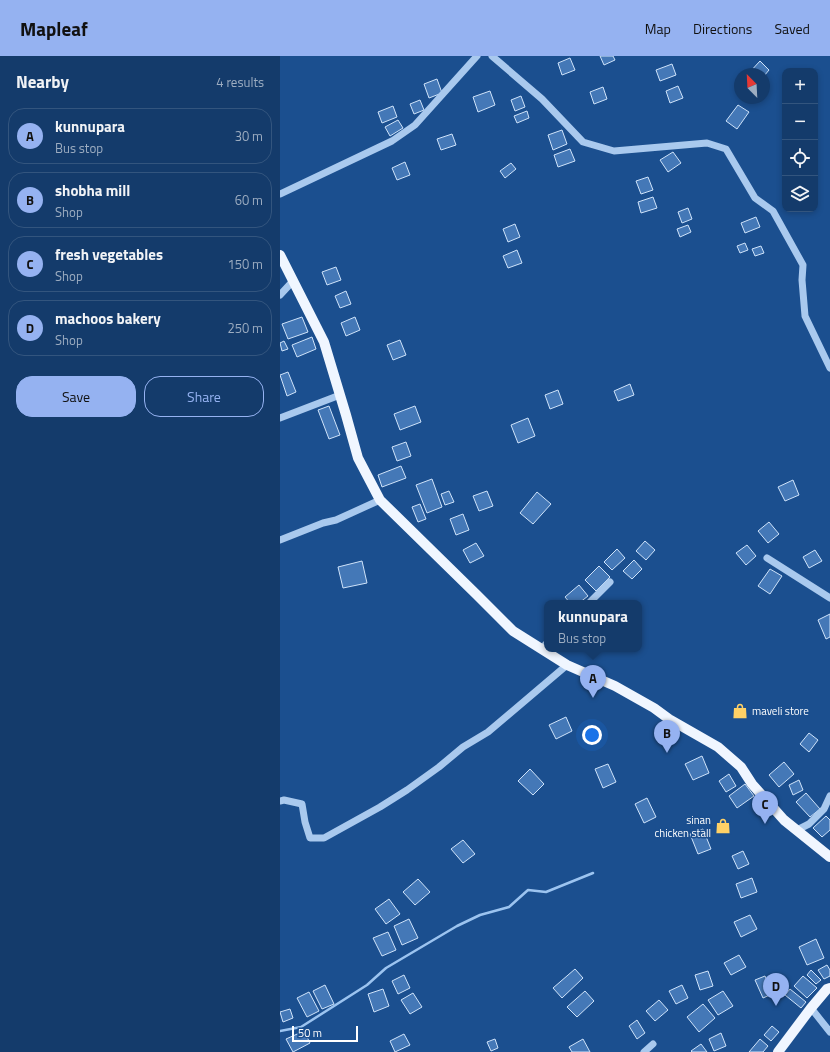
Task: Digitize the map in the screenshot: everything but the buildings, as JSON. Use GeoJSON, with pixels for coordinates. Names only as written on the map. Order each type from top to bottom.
{"type":"FeatureCollection","features":[{"type":"Feature","properties":{"kind":"main road"},"geometry":{"type":"LineString","coordinates":[[280,256],[324,342],[358,458],[380,500],[513,632],[544,646]]}},
{"type":"Feature","properties":{"kind":"main road"},"geometry":{"type":"LineString","coordinates":[[551,652],[567,665],[615,686],[718,747],[741,767],[752,784],[784,820],[830,857]]}},
{"type":"Feature","properties":{"kind":"main road"},"geometry":{"type":"LineString","coordinates":[[778,1052],[811,1008],[830,988]]}},
{"type":"Feature","properties":{"kind":"street"},"geometry":{"type":"LineString","coordinates":[[280,194],[392,142],[414,125],[477,56]]}},
{"type":"Feature","properties":{"kind":"street"},"geometry":{"type":"LineString","coordinates":[[492,56],[542,100],[583,142],[614,151],[707,143],[726,149],[755,198],[772,210],[803,265],[802,280],[805,316],[830,368]]}},
{"type":"Feature","properties":{"kind":"street"},"geometry":{"type":"LineString","coordinates":[[280,295],[293,281]]}},
{"type":"Feature","properties":{"kind":"street"},"geometry":{"type":"LineString","coordinates":[[280,418],[340,395]]}},
{"type":"Feature","properties":{"kind":"street"},"geometry":{"type":"LineString","coordinates":[[280,540],[323,523],[336,520],[380,500]]}},
{"type":"Feature","properties":{"kind":"street"},"geometry":{"type":"LineString","coordinates":[[767,558],[830,598]]}},
{"type":"Feature","properties":{"kind":"street"},"geometry":{"type":"LineString","coordinates":[[592,600],[610,582]]}},
{"type":"Feature","properties":{"kind":"street"},"geometry":{"type":"LineString","coordinates":[[280,801],[284,800],[302,804],[304,822],[310,838],[324,838],[380,807],[426,776],[463,747],[488,732],[567,665]]}},
{"type":"Feature","properties":{"kind":"street"},"geometry":{"type":"LineString","coordinates":[[797,830],[809,824],[824,809],[830,796]]}},
{"type":"Feature","properties":{"kind":"street"},"geometry":{"type":"LineString","coordinates":[[811,1008],[830,1032]]}},
{"type":"Feature","properties":{"kind":"street"},"geometry":{"type":"LineString","coordinates":[[644,1052],[653,1044]]}},
{"type":"Feature","properties":{"kind":"waterway"},"geometry":{"type":"LineString","coordinates":[[280,1031],[301,1027],[367,985],[386,968],[457,926],[480,915],[509,907],[528,890],[546,892],[593,873]]}},
{"type":"Feature","properties":{"kind":"place","name":"kunnupara"},"geometry":{"type":"Point","coordinates":[593,698]}},
{"type":"Feature","properties":{"kind":"place","name":"maveli store"},"geometry":{"type":"Point","coordinates":[740,711]}},
{"type":"Feature","properties":{"kind":"place","name":"shobha mill"},"geometry":{"type":"Point","coordinates":[667,753]}},
{"type":"Feature","properties":{"kind":"place","name":"fresh vegetables"},"geometry":{"type":"Point","coordinates":[765,824]}},
{"type":"Feature","properties":{"kind":"place","name":"sinan chicken stall"},"geometry":{"type":"Point","coordinates":[723,826]}},
{"type":"Feature","properties":{"kind":"place","name":"machoos bakery"},"geometry":{"type":"Point","coordinates":[776,1006]}}]}
